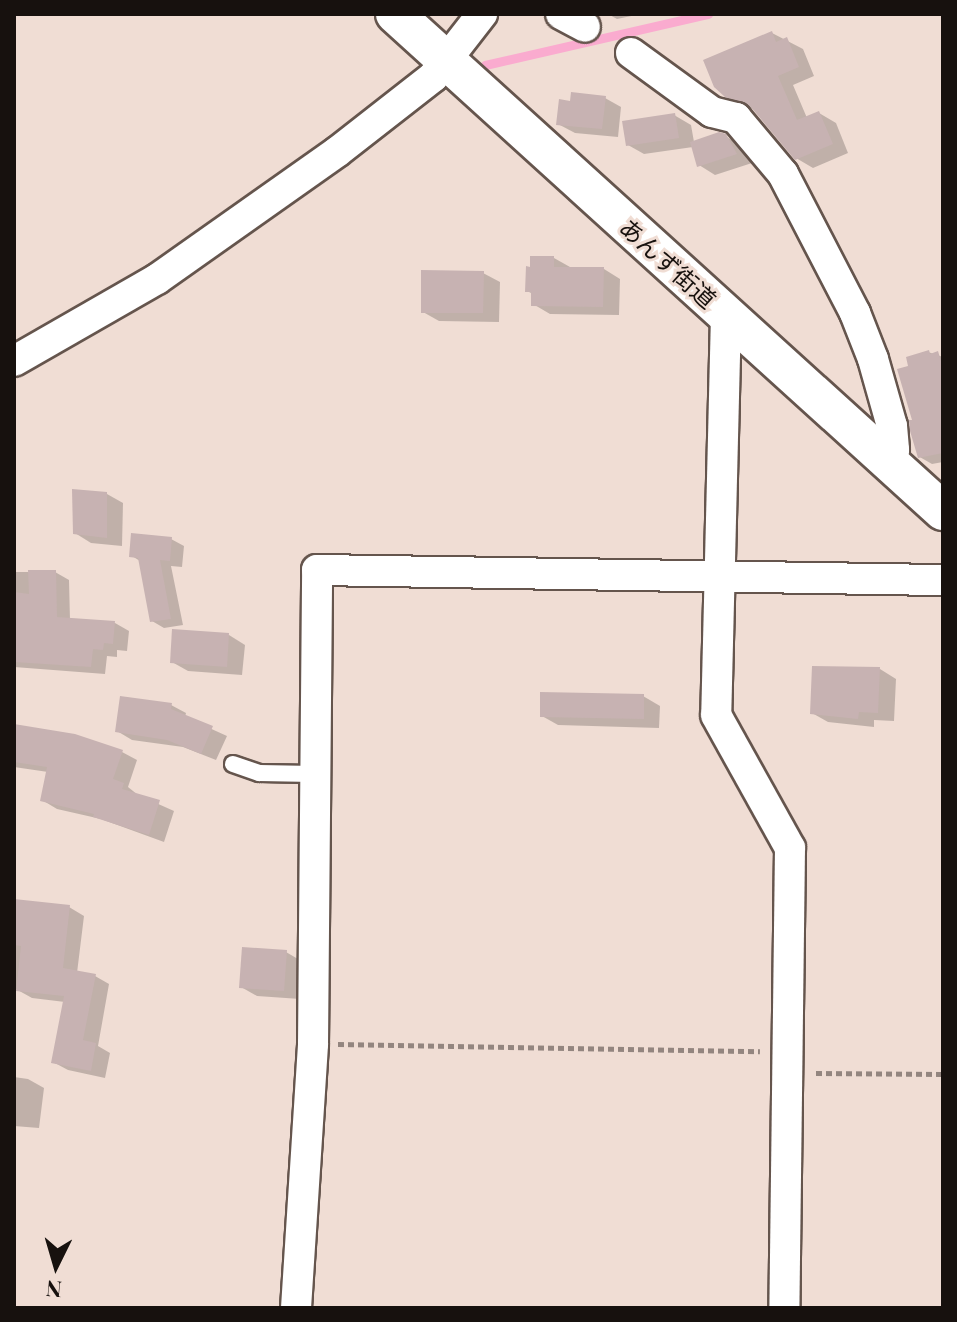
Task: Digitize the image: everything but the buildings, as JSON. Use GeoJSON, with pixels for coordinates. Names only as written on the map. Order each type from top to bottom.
{"type":"FeatureCollection","features":[{"type":"Feature","properties":{"kind":"street","name":"あんず街道"},"geometry":{"type":"LineString","coordinates":[[395,14],[943,511]]}},
{"type":"Feature","properties":{"kind":"street"},"geometry":{"type":"LineString","coordinates":[[14,361],[157,279],[337,152],[433,77],[482,14]]}},
{"type":"Feature","properties":{"kind":"street"},"geometry":{"type":"LineString","coordinates":[[631,53],[712,112],[736,118],[783,174],[855,313],[873,359],[892,426],[894,450],[889,461]]}},
{"type":"Feature","properties":{"kind":"street"},"geometry":{"type":"LineString","coordinates":[[726,315],[716,715],[790,848],[784,1308]]}},
{"type":"Feature","properties":{"kind":"street"},"geometry":{"type":"LineString","coordinates":[[296,1308],[313,1044],[317,570],[719,579],[943,580]]}},
{"type":"Feature","properties":{"kind":"lane"},"geometry":{"type":"LineString","coordinates":[[233,764],[259,773],[314,774]]}},
{"type":"Feature","properties":{"kind":"path"},"geometry":{"type":"LineString","coordinates":[[313,1044],[787,1062],[943,1074]]}},
{"type":"Feature","properties":{"kind":"waterway"},"geometry":{"type":"LineString","coordinates":[[485,65],[708,14]]}}]}
